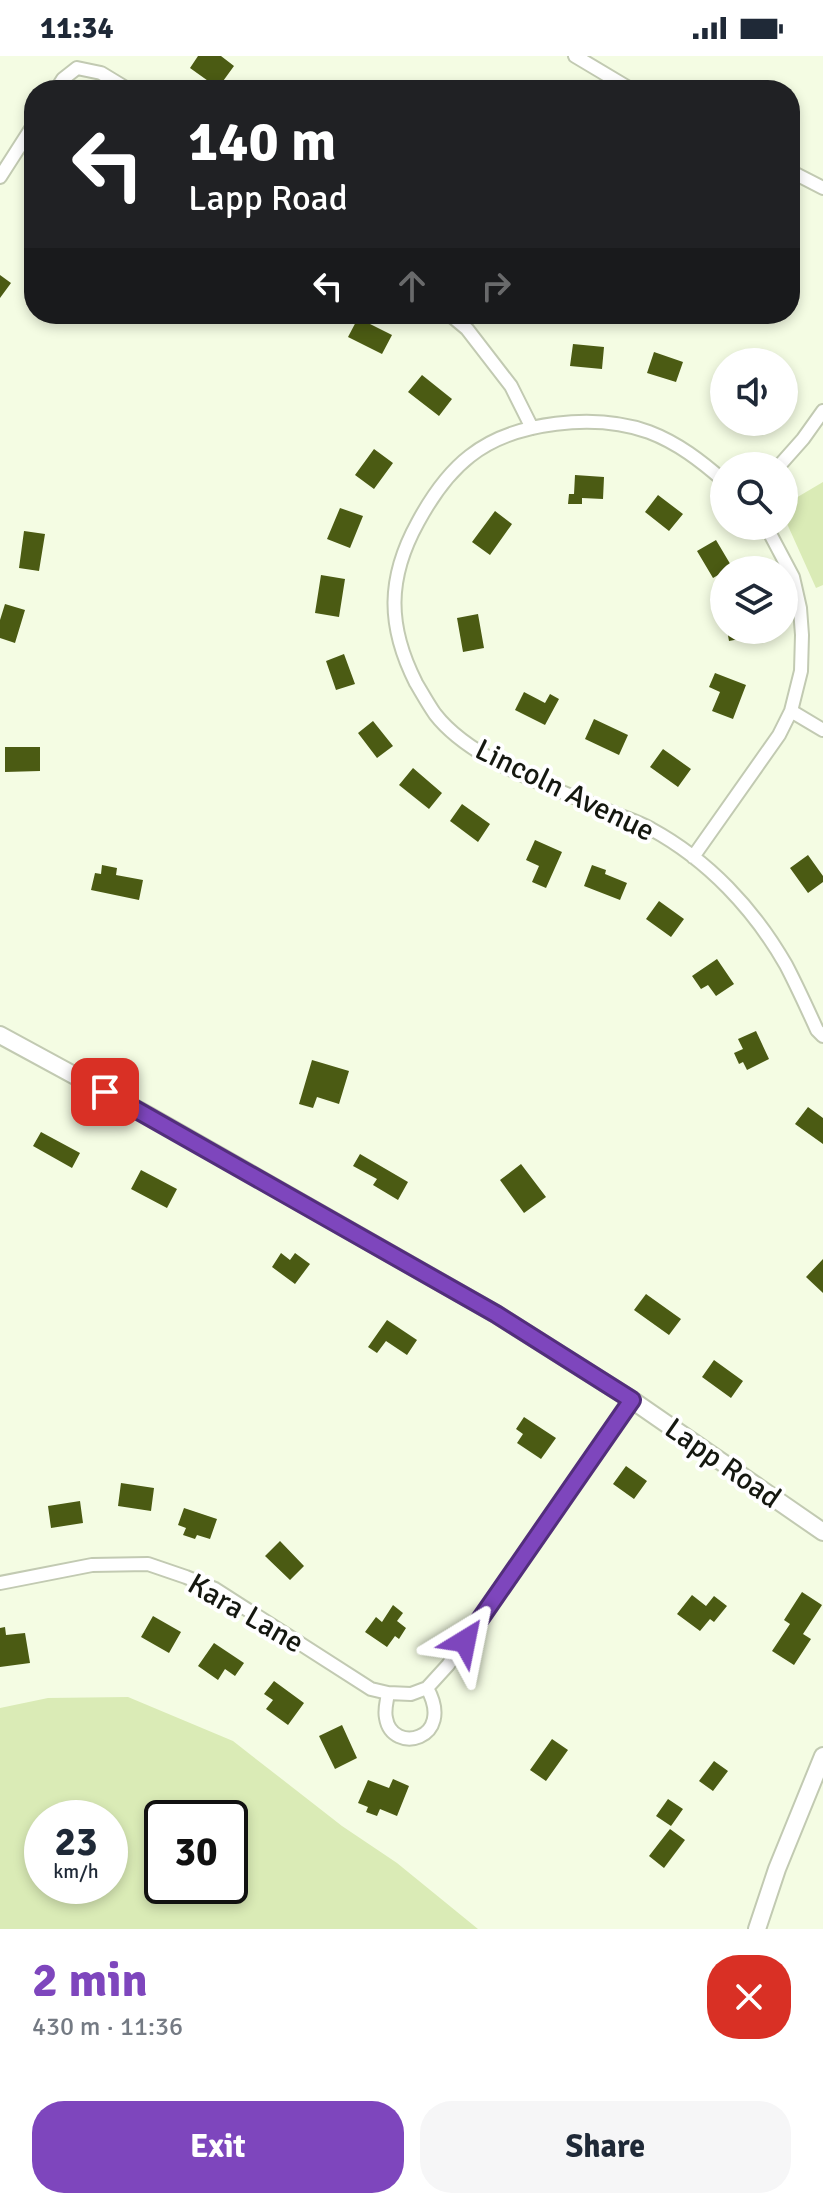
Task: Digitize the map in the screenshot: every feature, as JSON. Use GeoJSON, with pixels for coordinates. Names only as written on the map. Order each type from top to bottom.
{"type":"FeatureCollection","features":[{"type":"Feature","properties":{"kind":"street"},"geometry":{"type":"LineString","coordinates":[[575,56],[615,80]]}},
{"type":"Feature","properties":{"kind":"street"},"geometry":{"type":"LineString","coordinates":[[64,80],[71,72],[83,69],[101,73],[113,80]]}},
{"type":"Feature","properties":{"kind":"street"},"geometry":{"type":"LineString","coordinates":[[0,177],[24,140]]}},
{"type":"Feature","properties":{"kind":"street"},"geometry":{"type":"LineString","coordinates":[[800,176],[823,188]]}},
{"type":"Feature","properties":{"kind":"street"},"geometry":{"type":"LineString","coordinates":[[461,324],[511,386],[532,428]]}},
{"type":"Feature","properties":{"kind":"street"},"geometry":{"type":"LineString","coordinates":[[791,452],[823,411]]}},
{"type":"Feature","properties":{"kind":"street","name":"Lincoln Avenue"},"geometry":{"type":"LineString","coordinates":[[710,469],[673,443],[648,432],[610,423],[581,421],[532,428],[490,444],[451,473],[427,504],[408,539],[393,602],[396,626],[414,679],[437,716],[470,746],[517,772],[651,829],[722,881],[750,912],[787,967],[817,1030],[823,1036]]}},
{"type":"Feature","properties":{"kind":"street"},"geometry":{"type":"LineString","coordinates":[[693,857],[779,735],[791,711],[801,671],[800,608],[793,577],[773,540]]}},
{"type":"Feature","properties":{"kind":"street"},"geometry":{"type":"LineString","coordinates":[[791,711],[823,730]]}},
{"type":"Feature","properties":{"kind":"street","name":"Lapp Road"},"geometry":{"type":"LineString","coordinates":[[0,1035],[482,1306],[632,1400],[823,1532]]}},
{"type":"Feature","properties":{"kind":"street"},"geometry":{"type":"LineString","coordinates":[[427,1688],[434,1708],[432,1726],[426,1733],[410,1739],[401,1737],[388,1726],[385,1718],[388,1693],[411,1694],[427,1688],[448,1665],[632,1400]]}},
{"type":"Feature","properties":{"kind":"street","name":"Kara Lane"},"geometry":{"type":"LineString","coordinates":[[0,1583],[92,1565],[148,1564],[215,1589],[371,1689],[388,1693]]}},
{"type":"Feature","properties":{"kind":"street"},"geometry":{"type":"LineString","coordinates":[[757,1929],[777,1869],[823,1756]]}},
{"type":"Feature","properties":{"kind":"green space"},"geometry":{"type":"Polygon","coordinates":[[[823,482],[823,585],[816,588],[794,540],[798,540],[798,497],[823,482]]]}},
{"type":"Feature","properties":{"kind":"green space"},"geometry":{"type":"Polygon","coordinates":[[[128,1697],[233,1741],[342,1826],[397,1863],[478,1929],[0,1929],[0,1708],[48,1698],[128,1697]]]}},
{"type":"Feature","properties":{"kind":"building"},"geometry":{"type":"Polygon","coordinates":[[[198,56],[221,56],[234,66],[224,80],[207,80],[190,68],[198,56]]]}},
{"type":"Feature","properties":{"kind":"building"},"geometry":{"type":"Polygon","coordinates":[[[0,275],[11,283],[0,298],[0,275]]]}},
{"type":"Feature","properties":{"kind":"building"},"geometry":{"type":"Polygon","coordinates":[[[355,324],[370,324],[392,335],[382,354],[348,337],[355,324]]]}},
{"type":"Feature","properties":{"kind":"building"},"geometry":{"type":"Polygon","coordinates":[[[573,344],[604,347],[602,369],[570,366],[573,344]]]}},
{"type":"Feature","properties":{"kind":"building"},"geometry":{"type":"Polygon","coordinates":[[[654,352],[683,362],[676,382],[647,373],[654,352]]]}},
{"type":"Feature","properties":{"kind":"building"},"geometry":{"type":"Polygon","coordinates":[[[422,375],[452,399],[439,416],[408,392],[422,375]]]}},
{"type":"Feature","properties":{"kind":"building"},"geometry":{"type":"Polygon","coordinates":[[[374,449],[393,463],[374,489],[355,475],[374,449]]]}},
{"type":"Feature","properties":{"kind":"building"},"geometry":{"type":"Polygon","coordinates":[[[575,475],[604,477],[603,499],[582,498],[582,504],[568,504],[569,494],[574,494],[575,475]]]}},
{"type":"Feature","properties":{"kind":"building"},"geometry":{"type":"Polygon","coordinates":[[[658,495],[683,514],[669,531],[645,512],[658,495]]]}},
{"type":"Feature","properties":{"kind":"building"},"geometry":{"type":"Polygon","coordinates":[[[340,508],[363,516],[350,548],[327,539],[340,508]]]}},
{"type":"Feature","properties":{"kind":"building"},"geometry":{"type":"Polygon","coordinates":[[[495,511],[512,524],[490,555],[472,542],[495,511]]]}},
{"type":"Feature","properties":{"kind":"building"},"geometry":{"type":"Polygon","coordinates":[[[24,531],[45,534],[39,571],[19,568],[24,531]]]}},
{"type":"Feature","properties":{"kind":"building"},"geometry":{"type":"Polygon","coordinates":[[[716,540],[725,556],[710,556],[710,573],[697,551],[716,540]]]}},
{"type":"Feature","properties":{"kind":"building"},"geometry":{"type":"Polygon","coordinates":[[[321,575],[345,579],[339,617],[315,613],[321,575]]]}},
{"type":"Feature","properties":{"kind":"building"},"geometry":{"type":"Polygon","coordinates":[[[5,604],[25,610],[15,643],[0,638],[0,620],[5,604]]]}},
{"type":"Feature","properties":{"kind":"building"},"geometry":{"type":"Polygon","coordinates":[[[478,614],[484,648],[463,652],[457,618],[478,614]]]}},
{"type":"Feature","properties":{"kind":"building"},"geometry":{"type":"Polygon","coordinates":[[[344,654],[355,684],[336,690],[326,661],[344,654]]]}},
{"type":"Feature","properties":{"kind":"building"},"geometry":{"type":"Polygon","coordinates":[[[715,673],[746,685],[733,719],[712,711],[720,692],[709,687],[715,673]]]}},
{"type":"Feature","properties":{"kind":"building"},"geometry":{"type":"Polygon","coordinates":[[[524,692],[545,703],[550,694],[559,699],[545,725],[515,710],[524,692]]]}},
{"type":"Feature","properties":{"kind":"building"},"geometry":{"type":"Polygon","coordinates":[[[594,719],[628,735],[619,755],[585,739],[594,719]]]}},
{"type":"Feature","properties":{"kind":"building"},"geometry":{"type":"Polygon","coordinates":[[[373,721],[393,746],[377,758],[358,733],[373,721]]]}},
{"type":"Feature","properties":{"kind":"building"},"geometry":{"type":"Polygon","coordinates":[[[5,747],[40,747],[40,771],[5,772],[5,747]]]}},
{"type":"Feature","properties":{"kind":"building"},"geometry":{"type":"Polygon","coordinates":[[[663,749],[691,769],[678,787],[650,767],[663,749]]]}},
{"type":"Feature","properties":{"kind":"building"},"geometry":{"type":"Polygon","coordinates":[[[413,768],[442,793],[429,809],[399,785],[413,768]]]}},
{"type":"Feature","properties":{"kind":"building"},"geometry":{"type":"Polygon","coordinates":[[[462,804],[490,824],[478,842],[450,821],[462,804]]]}},
{"type":"Feature","properties":{"kind":"building"},"geometry":{"type":"Polygon","coordinates":[[[535,840],[562,852],[546,888],[532,882],[539,866],[526,860],[535,840]]]}},
{"type":"Feature","properties":{"kind":"building"},"geometry":{"type":"Polygon","coordinates":[[[808,855],[823,876],[823,882],[808,893],[790,868],[808,855]]]}},
{"type":"Feature","properties":{"kind":"building"},"geometry":{"type":"Polygon","coordinates":[[[102,865],[117,868],[116,875],[143,880],[139,900],[91,890],[95,873],[101,874],[102,865]]]}},
{"type":"Feature","properties":{"kind":"building"},"geometry":{"type":"Polygon","coordinates":[[[592,865],[627,883],[620,900],[584,886],[592,865]]]}},
{"type":"Feature","properties":{"kind":"building"},"geometry":{"type":"Polygon","coordinates":[[[659,901],[684,919],[671,937],[646,919],[659,901]]]}},
{"type":"Feature","properties":{"kind":"building"},"geometry":{"type":"Polygon","coordinates":[[[717,959],[734,984],[716,996],[708,985],[701,989],[692,976],[717,959]]]}},
{"type":"Feature","properties":{"kind":"building"},"geometry":{"type":"Polygon","coordinates":[[[756,1031],[769,1059],[747,1070],[743,1062],[739,1064],[734,1053],[743,1049],[738,1039],[756,1031]]]}},
{"type":"Feature","properties":{"kind":"building"},"geometry":{"type":"Polygon","coordinates":[[[312,1060],[349,1071],[339,1104],[317,1097],[313,1108],[299,1104],[312,1060]]]}},
{"type":"Feature","properties":{"kind":"building"},"geometry":{"type":"Polygon","coordinates":[[[808,1107],[823,1118],[823,1144],[795,1124],[808,1107]]]}},
{"type":"Feature","properties":{"kind":"building"},"geometry":{"type":"Polygon","coordinates":[[[41,1132],[80,1153],[72,1168],[33,1146],[41,1132]]]}},
{"type":"Feature","properties":{"kind":"building"},"geometry":{"type":"Polygon","coordinates":[[[360,1154],[408,1182],[398,1200],[373,1185],[377,1179],[353,1166],[360,1154]]]}},
{"type":"Feature","properties":{"kind":"building"},"geometry":{"type":"Polygon","coordinates":[[[521,1164],[546,1197],[524,1213],[500,1180],[521,1164]]]}},
{"type":"Feature","properties":{"kind":"building"},"geometry":{"type":"Polygon","coordinates":[[[141,1170],[177,1189],[167,1208],[131,1189],[141,1170]]]}},
{"type":"Feature","properties":{"kind":"building"},"geometry":{"type":"Polygon","coordinates":[[[281,1253],[290,1260],[295,1253],[310,1264],[295,1284],[272,1267],[281,1253]]]}},
{"type":"Feature","properties":{"kind":"building"},"geometry":{"type":"Polygon","coordinates":[[[823,1259],[823,1293],[806,1277],[823,1259]]]}},
{"type":"Feature","properties":{"kind":"building"},"geometry":{"type":"Polygon","coordinates":[[[646,1294],[681,1319],[669,1335],[634,1310],[646,1294]]]}},
{"type":"Feature","properties":{"kind":"building"},"geometry":{"type":"Polygon","coordinates":[[[387,1320],[417,1340],[407,1355],[386,1341],[377,1353],[368,1347],[387,1320]]]}},
{"type":"Feature","properties":{"kind":"building"},"geometry":{"type":"Polygon","coordinates":[[[714,1360],[743,1381],[731,1398],[702,1377],[714,1360]]]}},
{"type":"Feature","properties":{"kind":"building"},"geometry":{"type":"Polygon","coordinates":[[[524,1417],[556,1438],[541,1459],[517,1443],[523,1434],[516,1429],[524,1417]]]}},
{"type":"Feature","properties":{"kind":"building"},"geometry":{"type":"Polygon","coordinates":[[[626,1466],[647,1481],[634,1499],[613,1484],[626,1466]]]}},
{"type":"Feature","properties":{"kind":"building"},"geometry":{"type":"Polygon","coordinates":[[[121,1483],[154,1488],[151,1511],[118,1506],[121,1483]]]}},
{"type":"Feature","properties":{"kind":"building"},"geometry":{"type":"Polygon","coordinates":[[[80,1501],[83,1523],[51,1528],[48,1506],[80,1501]]]}},
{"type":"Feature","properties":{"kind":"building"},"geometry":{"type":"Polygon","coordinates":[[[184,1508],[217,1519],[210,1539],[183,1535],[186,1528],[178,1525],[184,1508]]]}},
{"type":"Feature","properties":{"kind":"building"},"geometry":{"type":"Polygon","coordinates":[[[280,1541],[304,1566],[290,1580],[265,1556],[280,1541]]]}},
{"type":"Feature","properties":{"kind":"building"},"geometry":{"type":"Polygon","coordinates":[[[802,1592],[822,1605],[803,1634],[811,1639],[794,1665],[772,1651],[790,1624],[784,1620],[802,1592]]]}},
{"type":"Feature","properties":{"kind":"building"},"geometry":{"type":"Polygon","coordinates":[[[692,1595],[706,1606],[714,1596],[727,1606],[714,1622],[710,1619],[700,1631],[677,1614],[692,1595]]]}},
{"type":"Feature","properties":{"kind":"building"},"geometry":{"type":"Polygon","coordinates":[[[393,1605],[403,1613],[397,1621],[406,1628],[399,1639],[395,1636],[387,1647],[365,1632],[376,1617],[382,1622],[393,1605]]]}},
{"type":"Feature","properties":{"kind":"building"},"geometry":{"type":"Polygon","coordinates":[[[153,1616],[181,1632],[169,1653],[141,1637],[153,1616]]]}},
{"type":"Feature","properties":{"kind":"building"},"geometry":{"type":"Polygon","coordinates":[[[5,1627],[6,1635],[25,1633],[30,1663],[0,1667],[0,1628],[5,1627]]]}},
{"type":"Feature","properties":{"kind":"building"},"geometry":{"type":"Polygon","coordinates":[[[214,1643],[244,1663],[235,1676],[225,1669],[218,1680],[198,1666],[214,1643]]]}},
{"type":"Feature","properties":{"kind":"building"},"geometry":{"type":"Polygon","coordinates":[[[274,1681],[304,1703],[288,1725],[266,1709],[273,1700],[264,1694],[274,1681]]]}},
{"type":"Feature","properties":{"kind":"building"},"geometry":{"type":"Polygon","coordinates":[[[342,1725],[357,1758],[335,1769],[319,1736],[342,1725]]]}},
{"type":"Feature","properties":{"kind":"building"},"geometry":{"type":"Polygon","coordinates":[[[552,1739],[568,1750],[546,1781],[530,1770],[552,1739]]]}},
{"type":"Feature","properties":{"kind":"building"},"geometry":{"type":"Polygon","coordinates":[[[714,1761],[728,1771],[713,1791],[699,1781],[714,1761]]]}},
{"type":"Feature","properties":{"kind":"building"},"geometry":{"type":"Polygon","coordinates":[[[393,1779],[409,1786],[397,1816],[380,1809],[377,1816],[366,1812],[368,1807],[358,1803],[368,1780],[389,1788],[393,1779]]]}},
{"type":"Feature","properties":{"kind":"building"},"geometry":{"type":"Polygon","coordinates":[[[668,1799],[683,1809],[671,1826],[656,1816],[668,1799]]]}},
{"type":"Feature","properties":{"kind":"building"},"geometry":{"type":"Polygon","coordinates":[[[670,1829],[685,1840],[664,1868],[649,1856],[670,1829]]]}},
{"type":"Feature","properties":{"kind":"route"},"geometry":{"type":"LineString","coordinates":[[105,1092],[496,1314],[632,1400],[465,1641]]}}]}
